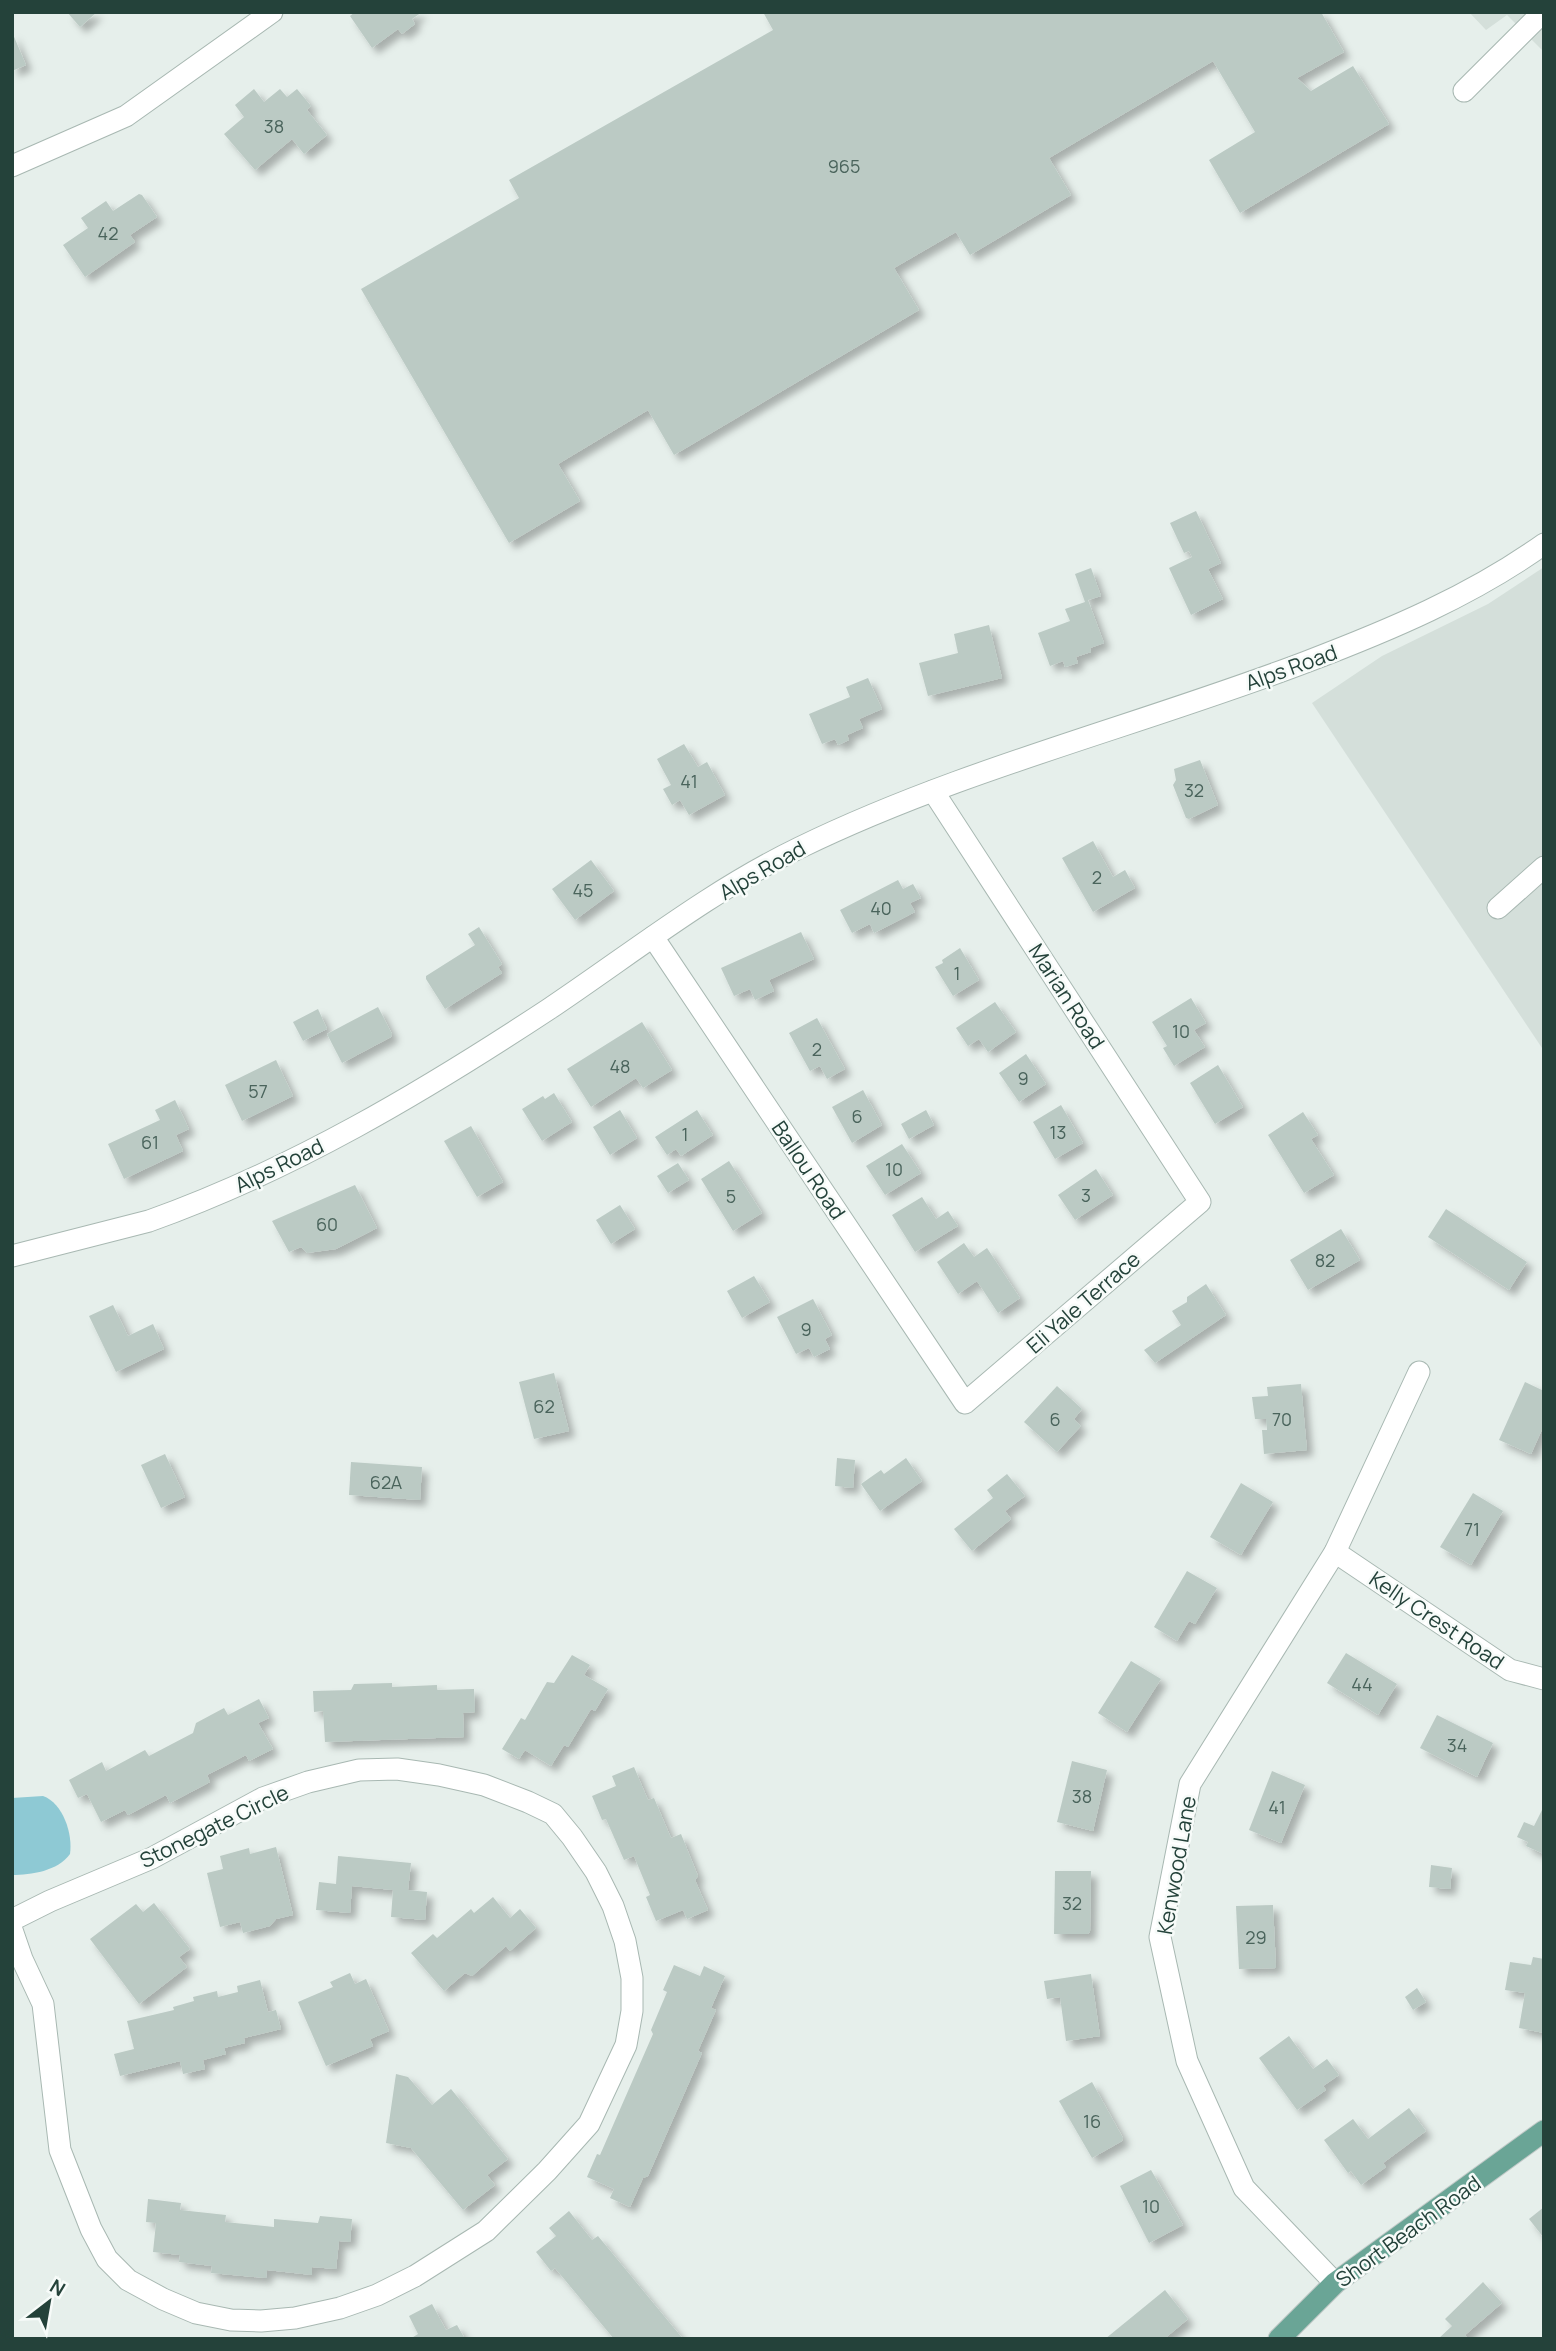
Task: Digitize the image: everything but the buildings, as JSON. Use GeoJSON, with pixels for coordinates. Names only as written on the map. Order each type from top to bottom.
{"type":"FeatureCollection","features":[{"type":"Feature","properties":{"kind":"main road","name":"Short Beach Road"},"geometry":{"type":"LineString","coordinates":[[1279,2339],[1335,2283],[1544,2131]]}},
{"type":"Feature","properties":{"kind":"street"},"geometry":{"type":"LineString","coordinates":[[12,166],[126,116],[272,12]]}},
{"type":"Feature","properties":{"kind":"street"},"geometry":{"type":"LineString","coordinates":[[1464,91],[1543,12]]}},
{"type":"Feature","properties":{"kind":"street","name":"Alps Road"},"geometry":{"type":"LineString","coordinates":[[12,1255],[149,1221],[215,1197],[345,1133],[435,1081],[549,1009],[742,879],[839,829],[933,790],[1266,677],[1382,633],[1484,583],[1544,544]]}},
{"type":"Feature","properties":{"kind":"street","name":"Marian Road"},"geometry":{"type":"LineString","coordinates":[[933,790],[1200,1202]]}},
{"type":"Feature","properties":{"kind":"street"},"geometry":{"type":"LineString","coordinates":[[1498,908],[1544,867]]}},
{"type":"Feature","properties":{"kind":"street","name":"Ballou Road"},"geometry":{"type":"LineString","coordinates":[[653,937],[965,1403]]}},
{"type":"Feature","properties":{"kind":"street","name":"Eli Yale Terrace"},"geometry":{"type":"LineString","coordinates":[[965,1403],[1200,1202]]}},
{"type":"Feature","properties":{"kind":"street","name":"Kenwood Lane"},"geometry":{"type":"LineString","coordinates":[[1335,2283],[1244,2188],[1187,2061],[1160,1937],[1190,1784],[1335,1552],[1419,1372]]}},
{"type":"Feature","properties":{"kind":"street","name":"Kelly Crest Road"},"geometry":{"type":"LineString","coordinates":[[1335,1552],[1510,1670],[1544,1679]]}},
{"type":"Feature","properties":{"kind":"street","name":"Stonegate Circle"},"geometry":{"type":"LineString","coordinates":[[12,1920],[152,1858],[263,1798],[308,1782],[359,1770],[397,1769],[484,1785],[552,1814],[596,1872],[613,1906],[625,1941],[632,1978],[632,2011],[626,2045],[589,2124],[547,2171],[486,2231],[415,2276],[377,2295],[340,2308],[295,2318],[231,2320],[195,2313],[163,2299],[128,2280],[107,2259],[87,2219],[60,2150],[43,2004],[12,1930]]}},
{"type":"Feature","properties":{"kind":"shaded area"},"geometry":{"type":"Polygon","coordinates":[[[1469,12],[1544,12],[1544,52],[1507,15],[1486,30],[1469,12]]]}},
{"type":"Feature","properties":{"kind":"shaded area"},"geometry":{"type":"Polygon","coordinates":[[[1544,567],[1544,1051],[1312,703],[1382,656],[1488,604],[1544,567]]]}},
{"type":"Feature","properties":{"kind":"water"},"geometry":{"type":"Polygon","coordinates":[[[43,1796],[56,1805],[65,1820],[70,1837],[70,1854],[51,1868],[36,1873],[12,1875],[12,1798],[43,1796]]]}}]}
